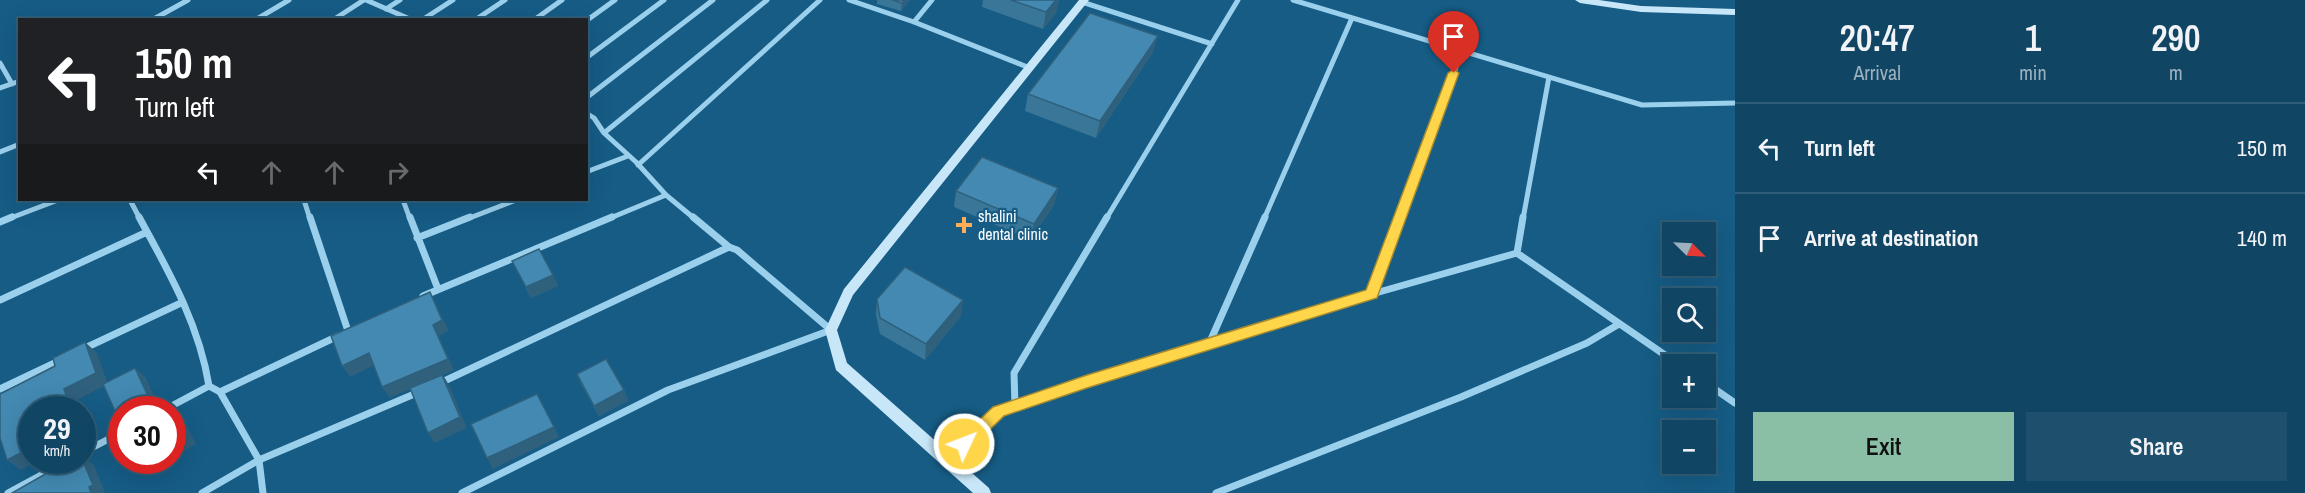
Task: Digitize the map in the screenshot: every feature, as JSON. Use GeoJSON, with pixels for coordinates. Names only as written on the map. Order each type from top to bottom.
{"type":"FeatureCollection","features":[{"type":"Feature","properties":{"kind":"street"},"geometry":{"type":"LineString","coordinates":[[156,18],[188,0]]}},
{"type":"Feature","properties":{"kind":"street"},"geometry":{"type":"LineString","coordinates":[[258,18],[289,0]]}},
{"type":"Feature","properties":{"kind":"street"},"geometry":{"type":"LineString","coordinates":[[336,18],[365,0],[408,18]]}},
{"type":"Feature","properties":{"kind":"street"},"geometry":{"type":"LineString","coordinates":[[386,9],[400,0]]}},
{"type":"Feature","properties":{"kind":"street"},"geometry":{"type":"LineString","coordinates":[[426,18],[453,0]]}},
{"type":"Feature","properties":{"kind":"street"},"geometry":{"type":"LineString","coordinates":[[478,18],[505,0]]}},
{"type":"Feature","properties":{"kind":"street"},"geometry":{"type":"LineString","coordinates":[[537,18],[562,0]]}},
{"type":"Feature","properties":{"kind":"street"},"geometry":{"type":"LineString","coordinates":[[588,20],[615,0]]}},
{"type":"Feature","properties":{"kind":"street"},"geometry":{"type":"LineString","coordinates":[[588,57],[664,0]]}},
{"type":"Feature","properties":{"kind":"street"},"geometry":{"type":"LineString","coordinates":[[588,96],[713,0]]}},
{"type":"Feature","properties":{"kind":"street"},"geometry":{"type":"LineString","coordinates":[[604,133],[767,0]]}},
{"type":"Feature","properties":{"kind":"street"},"geometry":{"type":"LineString","coordinates":[[638,165],[820,0]]}},
{"type":"Feature","properties":{"kind":"street"},"geometry":{"type":"LineString","coordinates":[[849,0],[914,22],[1030,68]]}},
{"type":"Feature","properties":{"kind":"street"},"geometry":{"type":"LineString","coordinates":[[866,7],[873,0]]}},
{"type":"Feature","properties":{"kind":"street"},"geometry":{"type":"LineString","coordinates":[[914,22],[932,0]]}},
{"type":"Feature","properties":{"kind":"street"},"geometry":{"type":"LineString","coordinates":[[1015,406],[1014,373],[1238,0]]}},
{"type":"Feature","properties":{"kind":"street"},"geometry":{"type":"LineString","coordinates":[[1293,0],[1642,105],[1735,103]]}},
{"type":"Feature","properties":{"kind":"street"},"geometry":{"type":"LineString","coordinates":[[1580,0],[1641,9],[1735,12]]}},
{"type":"Feature","properties":{"kind":"street"},"geometry":{"type":"LineString","coordinates":[[1618,0],[1654,5],[1735,6]]}},
{"type":"Feature","properties":{"kind":"street"},"geometry":{"type":"LineString","coordinates":[[462,493],[668,390],[831,330],[848,292],[1083,1],[1212,44]]}},
{"type":"Feature","properties":{"kind":"street"},"geometry":{"type":"LineString","coordinates":[[1209,344],[1352,18]]}},
{"type":"Feature","properties":{"kind":"street"},"geometry":{"type":"LineString","coordinates":[[1372,294],[1462,51]]}},
{"type":"Feature","properties":{"kind":"street"},"geometry":{"type":"LineString","coordinates":[[0,63],[12,84]]}},
{"type":"Feature","properties":{"kind":"street"},"geometry":{"type":"LineString","coordinates":[[1517,253],[1549,77]]}},
{"type":"Feature","properties":{"kind":"street"},"geometry":{"type":"LineString","coordinates":[[0,88],[18,82]]}},
{"type":"Feature","properties":{"kind":"street"},"geometry":{"type":"LineString","coordinates":[[588,114],[666,195],[729,247],[737,250],[831,330],[841,366],[984,493]]}},
{"type":"Feature","properties":{"kind":"street"},"geometry":{"type":"LineString","coordinates":[[588,120],[594,118]]}},
{"type":"Feature","properties":{"kind":"street"},"geometry":{"type":"LineString","coordinates":[[0,152],[18,145]]}},
{"type":"Feature","properties":{"kind":"street"},"geometry":{"type":"LineString","coordinates":[[588,171],[628,156]]}},
{"type":"Feature","properties":{"kind":"street"},"geometry":{"type":"LineString","coordinates":[[418,299],[666,195]]}},
{"type":"Feature","properties":{"kind":"street"},"geometry":{"type":"LineString","coordinates":[[0,222],[55,201]]}},
{"type":"Feature","properties":{"kind":"street"},"geometry":{"type":"LineString","coordinates":[[131,201],[183,302],[206,360],[209,386]]}},
{"type":"Feature","properties":{"kind":"street"},"geometry":{"type":"LineString","coordinates":[[304,201],[348,332]]}},
{"type":"Feature","properties":{"kind":"street"},"geometry":{"type":"LineString","coordinates":[[403,201],[438,290]]}},
{"type":"Feature","properties":{"kind":"street"},"geometry":{"type":"LineString","coordinates":[[417,238],[513,201]]}},
{"type":"Feature","properties":{"kind":"street"},"geometry":{"type":"LineString","coordinates":[[0,300],[147,232]]}},
{"type":"Feature","properties":{"kind":"street"},"geometry":{"type":"LineString","coordinates":[[433,386],[729,247]]}},
{"type":"Feature","properties":{"kind":"street"},"geometry":{"type":"LineString","coordinates":[[950,462],[964,444],[999,411],[1372,294],[1517,253]]}},
{"type":"Feature","properties":{"kind":"street"},"geometry":{"type":"LineString","coordinates":[[1517,253],[1663,354]]}},
{"type":"Feature","properties":{"kind":"street"},"geometry":{"type":"LineString","coordinates":[[75,353],[183,302]]}},
{"type":"Feature","properties":{"kind":"street"},"geometry":{"type":"LineString","coordinates":[[1216,493],[1461,397],[1587,343],[1619,324]]}},
{"type":"Feature","properties":{"kind":"street"},"geometry":{"type":"LineString","coordinates":[[220,392],[358,327]]}},
{"type":"Feature","properties":{"kind":"street"},"geometry":{"type":"LineString","coordinates":[[0,389],[65,358]]}},
{"type":"Feature","properties":{"kind":"street"},"geometry":{"type":"LineString","coordinates":[[209,386],[220,392],[259,460],[263,493]]}},
{"type":"Feature","properties":{"kind":"street"},"geometry":{"type":"LineString","coordinates":[[186,398],[209,386]]}},
{"type":"Feature","properties":{"kind":"street"},"geometry":{"type":"LineString","coordinates":[[1716,390],[1735,403]]}},
{"type":"Feature","properties":{"kind":"street"},"geometry":{"type":"LineString","coordinates":[[202,493],[259,460],[422,391]]}},
{"type":"Feature","properties":{"kind":"street"},"geometry":{"type":"LineString","coordinates":[[8,493],[43,474]]}},
{"type":"Feature","properties":{"kind":"building"},"geometry":{"type":"Polygon","coordinates":[[[1011,0],[1056,0],[1046,12],[1011,0]]]}},
{"type":"Feature","properties":{"kind":"building"},"geometry":{"type":"Polygon","coordinates":[[[1090,13],[1158,36],[1100,121],[1028,94],[1090,13]]]}},
{"type":"Feature","properties":{"kind":"building"},"geometry":{"type":"Polygon","coordinates":[[[982,157],[1058,188],[1034,224],[956,191],[982,157]]]}},
{"type":"Feature","properties":{"kind":"building"},"geometry":{"type":"Polygon","coordinates":[[[539,249],[553,275],[526,287],[512,261],[539,249]]]}},
{"type":"Feature","properties":{"kind":"building"},"geometry":{"type":"Polygon","coordinates":[[[905,267],[963,300],[926,344],[880,318],[877,299],[905,267]]]}},
{"type":"Feature","properties":{"kind":"building"},"geometry":{"type":"Polygon","coordinates":[[[430,292],[442,320],[433,325],[448,359],[382,387],[369,353],[342,366],[331,336],[430,292]]]}},
{"type":"Feature","properties":{"kind":"building"},"geometry":{"type":"Polygon","coordinates":[[[85,342],[96,373],[64,389],[66,396],[18,396],[18,454],[7,460],[0,438],[0,394],[55,366],[53,358],[85,342]]]}},
{"type":"Feature","properties":{"kind":"building"},"geometry":{"type":"Polygon","coordinates":[[[606,359],[624,390],[594,406],[577,374],[606,359]]]}},
{"type":"Feature","properties":{"kind":"building"},"geometry":{"type":"Polygon","coordinates":[[[135,368],[148,396],[108,396],[103,384],[135,368]]]}},
{"type":"Feature","properties":{"kind":"building"},"geometry":{"type":"Polygon","coordinates":[[[442,375],[460,417],[428,433],[410,388],[442,375]]]}},
{"type":"Feature","properties":{"kind":"building"},"geometry":{"type":"Polygon","coordinates":[[[537,394],[554,427],[487,458],[471,424],[537,394]]]}},
{"type":"Feature","properties":{"kind":"building"},"geometry":{"type":"Polygon","coordinates":[[[45,474],[88,474],[93,485],[89,487],[91,493],[12,493],[45,474]]]}},
{"type":"Feature","properties":{"kind":"place","name":"shalini dental clinic"},"geometry":{"type":"Point","coordinates":[964,225]}},
{"type":"Feature","properties":{"kind":"route"},"geometry":{"type":"LineString","coordinates":[[964,444],[999,411],[1372,294],[1454,73]]}}]}
